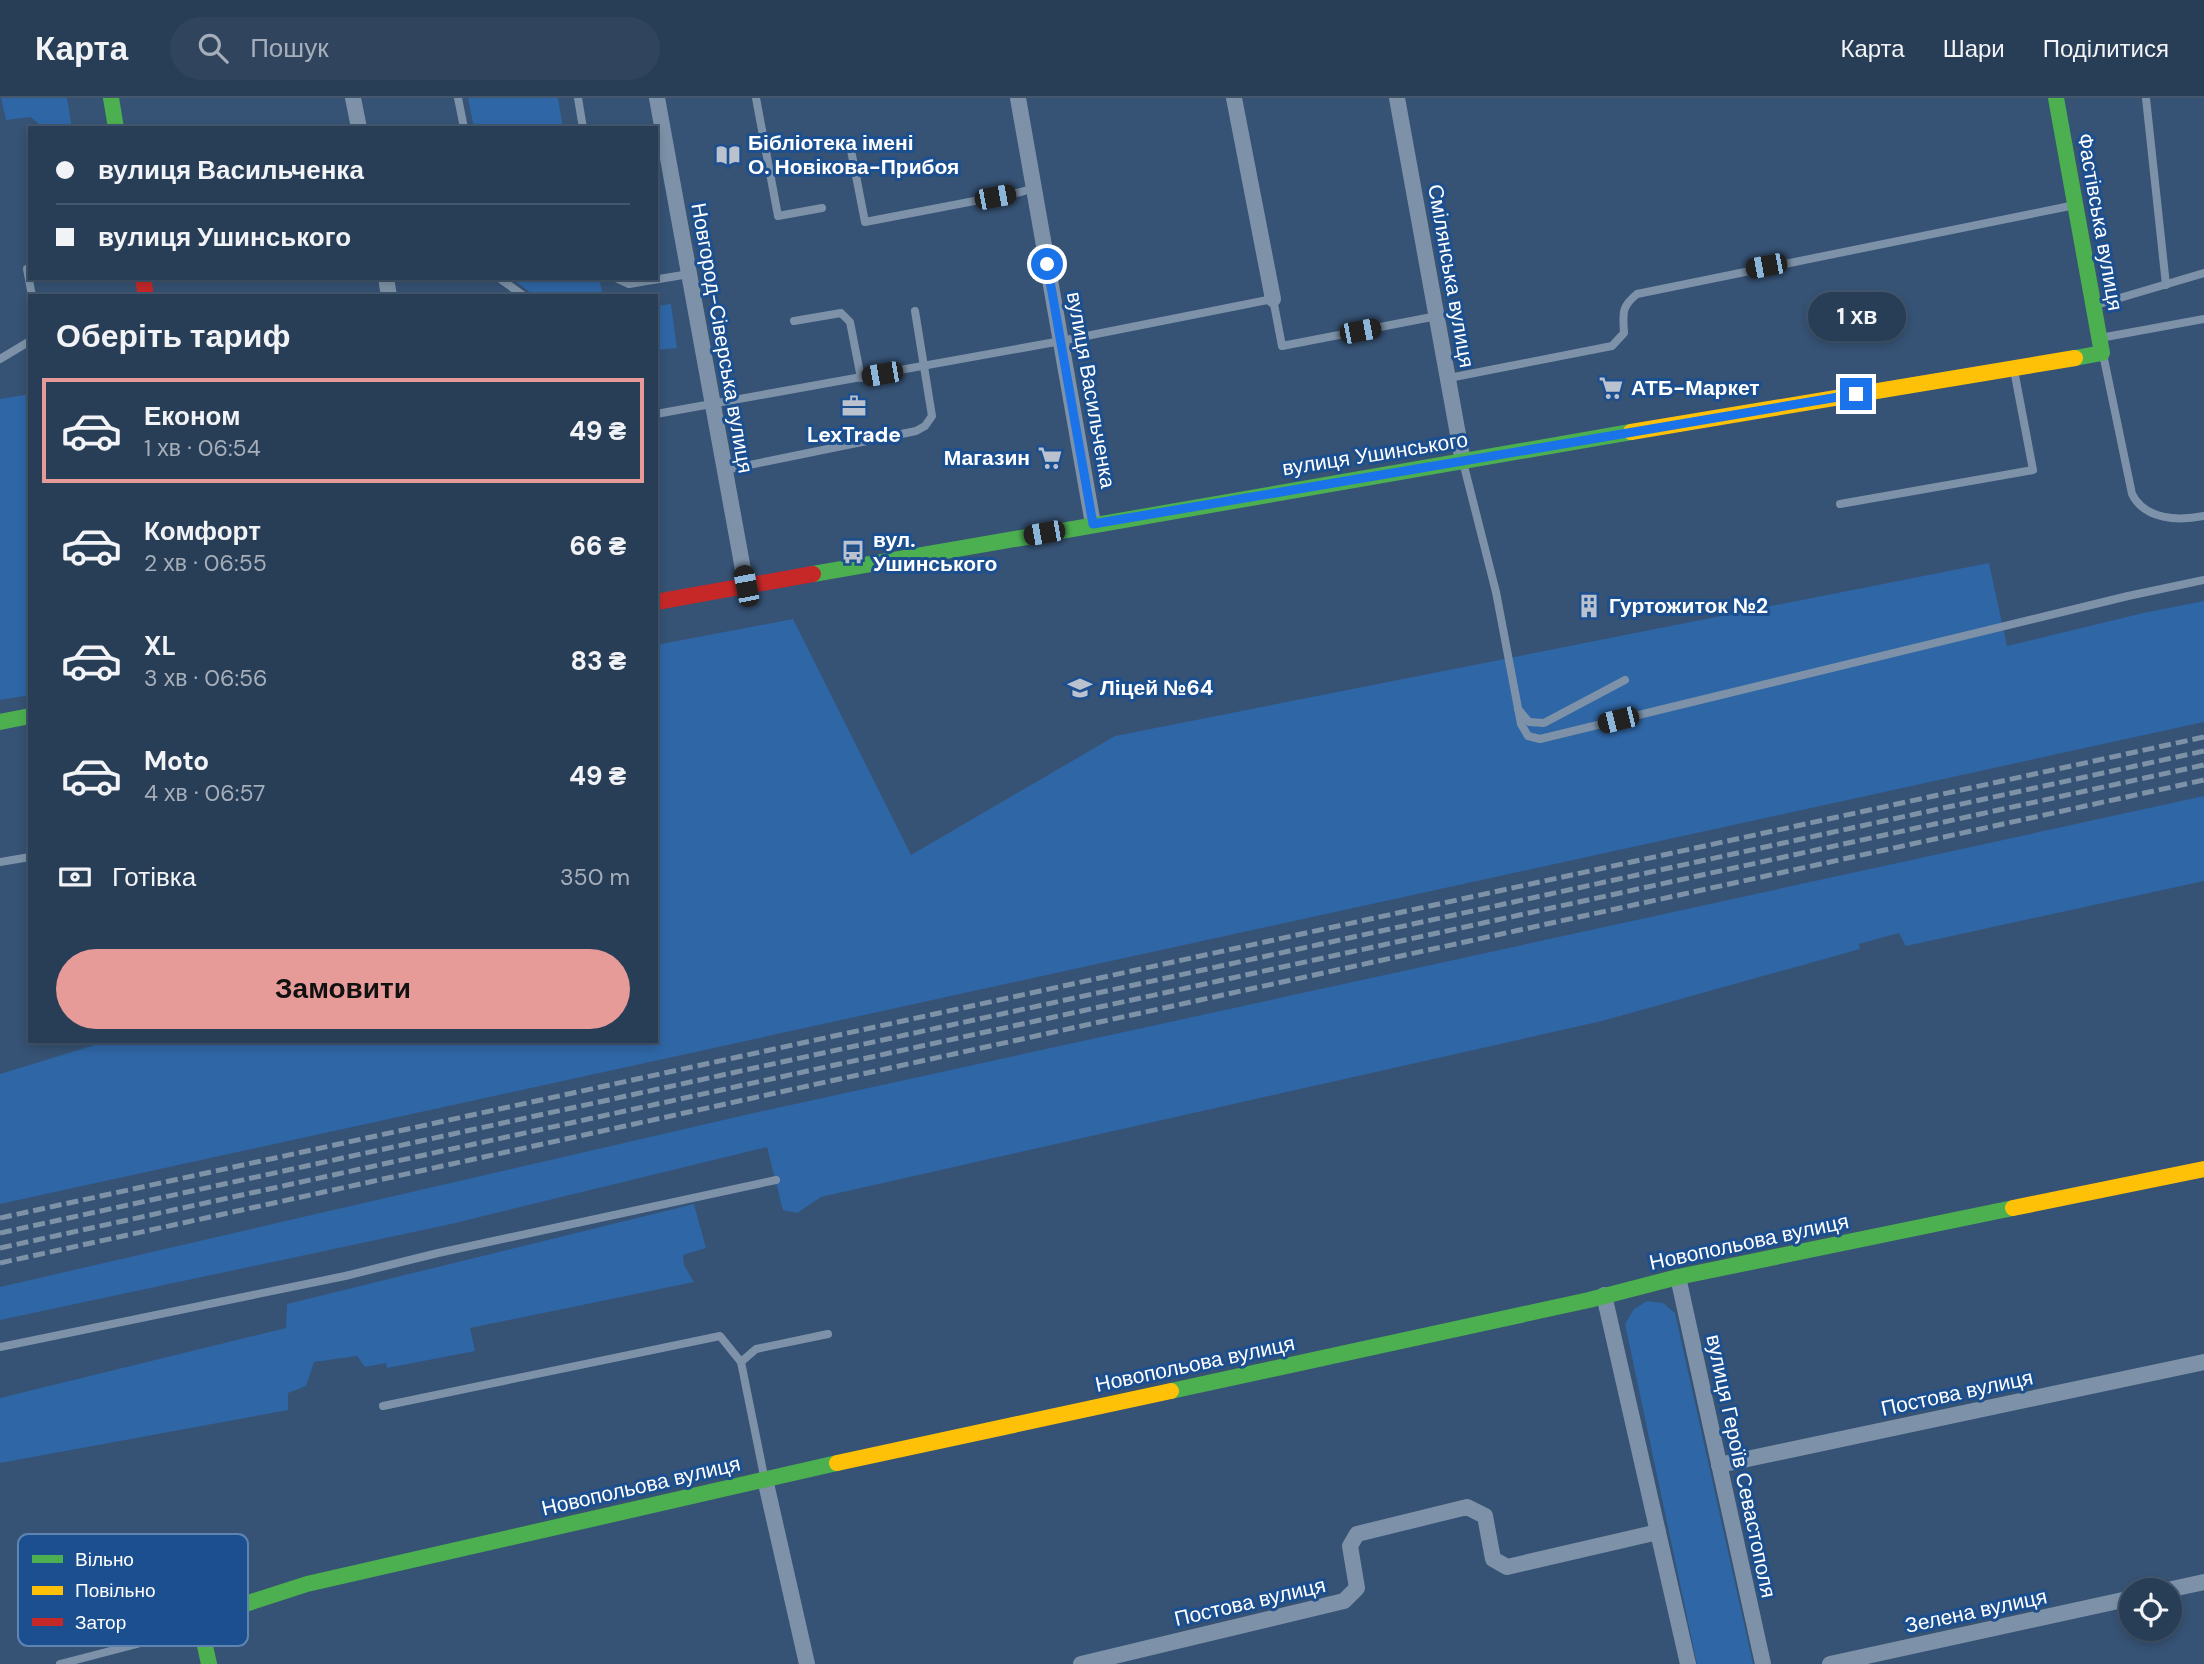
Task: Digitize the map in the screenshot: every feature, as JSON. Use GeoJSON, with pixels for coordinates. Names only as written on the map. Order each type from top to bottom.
{"type":"FeatureCollection","features":[{"type":"Feature","properties":{"kind":"street"},"geometry":{"type":"LineString","coordinates":[[111,98],[116,126]]}},
{"type":"Feature","properties":{"kind":"street"},"geometry":{"type":"LineString","coordinates":[[353,98],[359,126]]}},
{"type":"Feature","properties":{"kind":"street","name":"Новгород-Сіверська вулиця"},"geometry":{"type":"LineString","coordinates":[[657,98],[746,586]]}},
{"type":"Feature","properties":{"kind":"street","name":"вулиця Васильченка"},"geometry":{"type":"LineString","coordinates":[[1018,98],[1093,524]]}},
{"type":"Feature","properties":{"kind":"street"},"geometry":{"type":"LineString","coordinates":[[1234,98],[1273,299]]}},
{"type":"Feature","properties":{"kind":"street","name":"Смілянська вулиця"},"geometry":{"type":"LineString","coordinates":[[1397,98],[1463,462]]}},
{"type":"Feature","properties":{"kind":"street","name":"Фастівська вулиця"},"geometry":{"type":"LineString","coordinates":[[2056,98],[2101,345]]}},
{"type":"Feature","properties":{"kind":"street","name":"вулиця Ушинського"},"geometry":{"type":"LineString","coordinates":[[658,602],[1093,524],[2014,367],[2101,345]]}},
{"type":"Feature","properties":{"kind":"street"},"geometry":{"type":"LineString","coordinates":[[0,722],[28,716]]}},
{"type":"Feature","properties":{"kind":"street","name":"Новопольова вулиця"},"geometry":{"type":"LineString","coordinates":[[248,1603],[307,1584],[765,1479],[1678,1278],[2204,1169]]}},
{"type":"Feature","properties":{"kind":"street","name":"вулиця Героїв Севастополя"},"geometry":{"type":"LineString","coordinates":[[1678,1278],[1763,1664]]}},
{"type":"Feature","properties":{"kind":"street"},"geometry":{"type":"LineString","coordinates":[[1604,1295],[1688,1664]]}},
{"type":"Feature","properties":{"kind":"street","name":"Постова вулиця"},"geometry":{"type":"LineString","coordinates":[[1719,1465],[2204,1362]]}},
{"type":"Feature","properties":{"kind":"street"},"geometry":{"type":"LineString","coordinates":[[765,1479],[807,1664]]}},
{"type":"Feature","properties":{"kind":"street","name":"Постова вулиця"},"geometry":{"type":"LineString","coordinates":[[1081,1664],[1344,1601],[1357,1588],[1350,1546],[1357,1534],[1466,1507],[1485,1516],[1493,1559],[1507,1567],[1658,1532]]}},
{"type":"Feature","properties":{"kind":"street"},"geometry":{"type":"LineString","coordinates":[[2182,1587],[2204,1582]]}},
{"type":"Feature","properties":{"kind":"street","name":"Зелена вулиця"},"geometry":{"type":"LineString","coordinates":[[1830,1664],[2119,1601]]}},
{"type":"Feature","properties":{"kind":"street"},"geometry":{"type":"LineString","coordinates":[[205,1646],[209,1664]]}},
{"type":"Feature","properties":{"kind":"lane"},"geometry":{"type":"LineString","coordinates":[[458,98],[464,126]]}},
{"type":"Feature","properties":{"kind":"lane"},"geometry":{"type":"LineString","coordinates":[[578,98],[583,126]]}},
{"type":"Feature","properties":{"kind":"lane"},"geometry":{"type":"LineString","coordinates":[[756,98],[778,216],[822,208]]}},
{"type":"Feature","properties":{"kind":"lane"},"geometry":{"type":"LineString","coordinates":[[2146,98],[2166,285]]}},
{"type":"Feature","properties":{"kind":"lane"},"geometry":{"type":"LineString","coordinates":[[850,145],[866,222],[1034,188]]}},
{"type":"Feature","properties":{"kind":"lane"},"geometry":{"type":"LineString","coordinates":[[1449,378],[1612,346],[1624,333],[1623,314],[1626,303],[1637,294],[2077,204]]}},
{"type":"Feature","properties":{"kind":"lane"},"geometry":{"type":"LineString","coordinates":[[27,269],[28,274]]}},
{"type":"Feature","properties":{"kind":"lane"},"geometry":{"type":"LineString","coordinates":[[2094,305],[2204,273]]}},
{"type":"Feature","properties":{"kind":"lane"},"geometry":{"type":"LineString","coordinates":[[658,279],[689,274]]}},
{"type":"Feature","properties":{"kind":"lane"},"geometry":{"type":"LineString","coordinates":[[502,280],[521,294]]}},
{"type":"Feature","properties":{"kind":"lane"},"geometry":{"type":"LineString","coordinates":[[620,280],[629,284],[653,280]]}},
{"type":"Feature","properties":{"kind":"lane"},"geometry":{"type":"LineString","coordinates":[[658,414],[1061,341],[1273,299],[1282,346],[1438,316]]}},
{"type":"Feature","properties":{"kind":"lane"},"geometry":{"type":"LineString","coordinates":[[725,470],[916,431],[925,426],[932,416],[915,311]]}},
{"type":"Feature","properties":{"kind":"lane"},"geometry":{"type":"LineString","coordinates":[[794,321],[841,313],[850,322],[861,378]]}},
{"type":"Feature","properties":{"kind":"lane"},"geometry":{"type":"LineString","coordinates":[[2204,319],[2101,345],[2132,494],[2136,502],[2157,516],[2204,516]]}},
{"type":"Feature","properties":{"kind":"lane"},"geometry":{"type":"LineString","coordinates":[[0,359],[28,342]]}},
{"type":"Feature","properties":{"kind":"lane"},"geometry":{"type":"LineString","coordinates":[[1840,504],[2033,470],[2014,367]]}},
{"type":"Feature","properties":{"kind":"lane"},"geometry":{"type":"LineString","coordinates":[[1463,462],[1496,592],[1521,724],[1528,736],[1540,739],[2128,596],[2204,580]]}},
{"type":"Feature","properties":{"kind":"lane"},"geometry":{"type":"LineString","coordinates":[[1518,709],[1529,722],[1544,723],[1625,680]]}},
{"type":"Feature","properties":{"kind":"lane"},"geometry":{"type":"LineString","coordinates":[[0,862],[28,857]]}},
{"type":"Feature","properties":{"kind":"lane"},"geometry":{"type":"LineString","coordinates":[[0,1347],[345,1276],[438,1253],[776,1180]]}},
{"type":"Feature","properties":{"kind":"lane"},"geometry":{"type":"LineString","coordinates":[[741,1362],[756,1349],[828,1334]]}},
{"type":"Feature","properties":{"kind":"lane"},"geometry":{"type":"LineString","coordinates":[[383,1406],[720,1336],[741,1362],[765,1479]]}},
{"type":"Feature","properties":{"kind":"lane"},"geometry":{"type":"LineString","coordinates":[[60,1664],[129,1646]]}},
{"type":"Feature","properties":{"kind":"shaded area"},"geometry":{"type":"Polygon","coordinates":[[[1,98],[67,98],[72,126],[41,126],[31,117],[6,120],[1,98]]]}},
{"type":"Feature","properties":{"kind":"shaded area"},"geometry":{"type":"Polygon","coordinates":[[[468,98],[558,98],[563,126],[474,126],[468,98]]]}},
{"type":"Feature","properties":{"kind":"shaded area"},"geometry":{"type":"Polygon","coordinates":[[[514,280],[599,280],[603,294],[532,294],[514,280]]]}},
{"type":"Feature","properties":{"kind":"shaded area"},"geometry":{"type":"Polygon","coordinates":[[[671,304],[677,348],[658,350],[658,306],[671,304]]]}},
{"type":"Feature","properties":{"kind":"shaded area"},"geometry":{"type":"Polygon","coordinates":[[[28,394],[28,695],[0,700],[0,399],[28,394]]]}},
{"type":"Feature","properties":{"kind":"shaded area"},"geometry":{"type":"Polygon","coordinates":[[[1989,563],[2007,646],[2204,601],[2204,722],[0,1204],[0,1074],[101,1043],[658,1043],[658,645],[793,619],[911,855],[1115,736],[1989,563]]]}},
{"type":"Feature","properties":{"kind":"shaded area"},"geometry":{"type":"Polygon","coordinates":[[[2204,796],[2204,881],[1906,946],[1899,933],[1859,944],[1860,949],[1602,1021],[821,1197],[797,1213],[783,1210],[767,1147],[451,1224],[0,1320],[0,1287],[758,1112],[2204,796]]]}},
{"type":"Feature","properties":{"kind":"shaded area"},"geometry":{"type":"Polygon","coordinates":[[[694,1204],[706,1248],[683,1255],[684,1265],[694,1282],[470,1328],[475,1351],[387,1368],[386,1363],[365,1367],[357,1356],[314,1362],[306,1386],[288,1393],[288,1410],[0,1463],[0,1398],[286,1328],[287,1304],[694,1204]]]}},
{"type":"Feature","properties":{"kind":"shaded area"},"geometry":{"type":"Polygon","coordinates":[[[1647,1301],[1663,1303],[1675,1313],[1753,1664],[1697,1664],[1625,1324],[1634,1309],[1647,1301]]]}},
{"type":"Feature","properties":{"kind":"railway"},"geometry":{"type":"LineString","coordinates":[[0,1218],[2204,737]]}},
{"type":"Feature","properties":{"kind":"railway"},"geometry":{"type":"LineString","coordinates":[[0,1233],[2204,751]]}},
{"type":"Feature","properties":{"kind":"railway"},"geometry":{"type":"LineString","coordinates":[[0,1248],[2204,765]]}},
{"type":"Feature","properties":{"kind":"railway"},"geometry":{"type":"LineString","coordinates":[[0,1263],[2204,780]]}},
{"type":"Feature","properties":{"kind":"traffic: fast"},"geometry":{"type":"LineString","coordinates":[[111,98],[116,126]]}},
{"type":"Feature","properties":{"kind":"traffic: fast"},"geometry":{"type":"LineString","coordinates":[[2056,98],[2102,353],[2075,358]]}},
{"type":"Feature","properties":{"kind":"traffic: fast"},"geometry":{"type":"LineString","coordinates":[[813,574],[1631,432]]}},
{"type":"Feature","properties":{"kind":"traffic: fast"},"geometry":{"type":"LineString","coordinates":[[0,722],[28,716]]}},
{"type":"Feature","properties":{"kind":"traffic: fast"},"geometry":{"type":"LineString","coordinates":[[1171,1391],[1589,1300],[1678,1277],[2013,1208]]}},
{"type":"Feature","properties":{"kind":"traffic: fast"},"geometry":{"type":"LineString","coordinates":[[248,1603],[307,1584],[837,1463]]}},
{"type":"Feature","properties":{"kind":"traffic: fast"},"geometry":{"type":"LineString","coordinates":[[205,1646],[209,1664]]}},
{"type":"Feature","properties":{"kind":"traffic: slow"},"geometry":{"type":"LineString","coordinates":[[1631,432],[2075,358]]}},
{"type":"Feature","properties":{"kind":"traffic: slow"},"geometry":{"type":"LineString","coordinates":[[2013,1208],[2204,1169]]}},
{"type":"Feature","properties":{"kind":"traffic: slow"},"geometry":{"type":"LineString","coordinates":[[837,1463],[1171,1391]]}},
{"type":"Feature","properties":{"kind":"traffic: jam"},"geometry":{"type":"LineString","coordinates":[[143,280],[146,294]]}},
{"type":"Feature","properties":{"kind":"traffic: jam"},"geometry":{"type":"LineString","coordinates":[[658,602],[813,574]]}},
{"type":"Feature","properties":{"kind":"place","name":"Бібліотека імені О. Новікова-Прибоя"},"geometry":{"type":"Point","coordinates":[728,155]}},
{"type":"Feature","properties":{"kind":"place","name":"АТБ-Маркет"},"geometry":{"type":"Point","coordinates":[1611,388]}},
{"type":"Feature","properties":{"kind":"place","name":"LexTrade"},"geometry":{"type":"Point","coordinates":[854,406]}},
{"type":"Feature","properties":{"kind":"place","name":"Магазин"},"geometry":{"type":"Point","coordinates":[1050,458]}},
{"type":"Feature","properties":{"kind":"place","name":"вул. Ушинського"},"geometry":{"type":"Point","coordinates":[853,552]}},
{"type":"Feature","properties":{"kind":"place","name":"Гуртожиток №2"},"geometry":{"type":"Point","coordinates":[1589,606]}},
{"type":"Feature","properties":{"kind":"place","name":"Ліцей №64"},"geometry":{"type":"Point","coordinates":[1080,688]}},
{"type":"Feature","properties":{"kind":"route"},"geometry":{"type":"LineString","coordinates":[[1047,264],[1093,524],[1856,394]]}}]}
